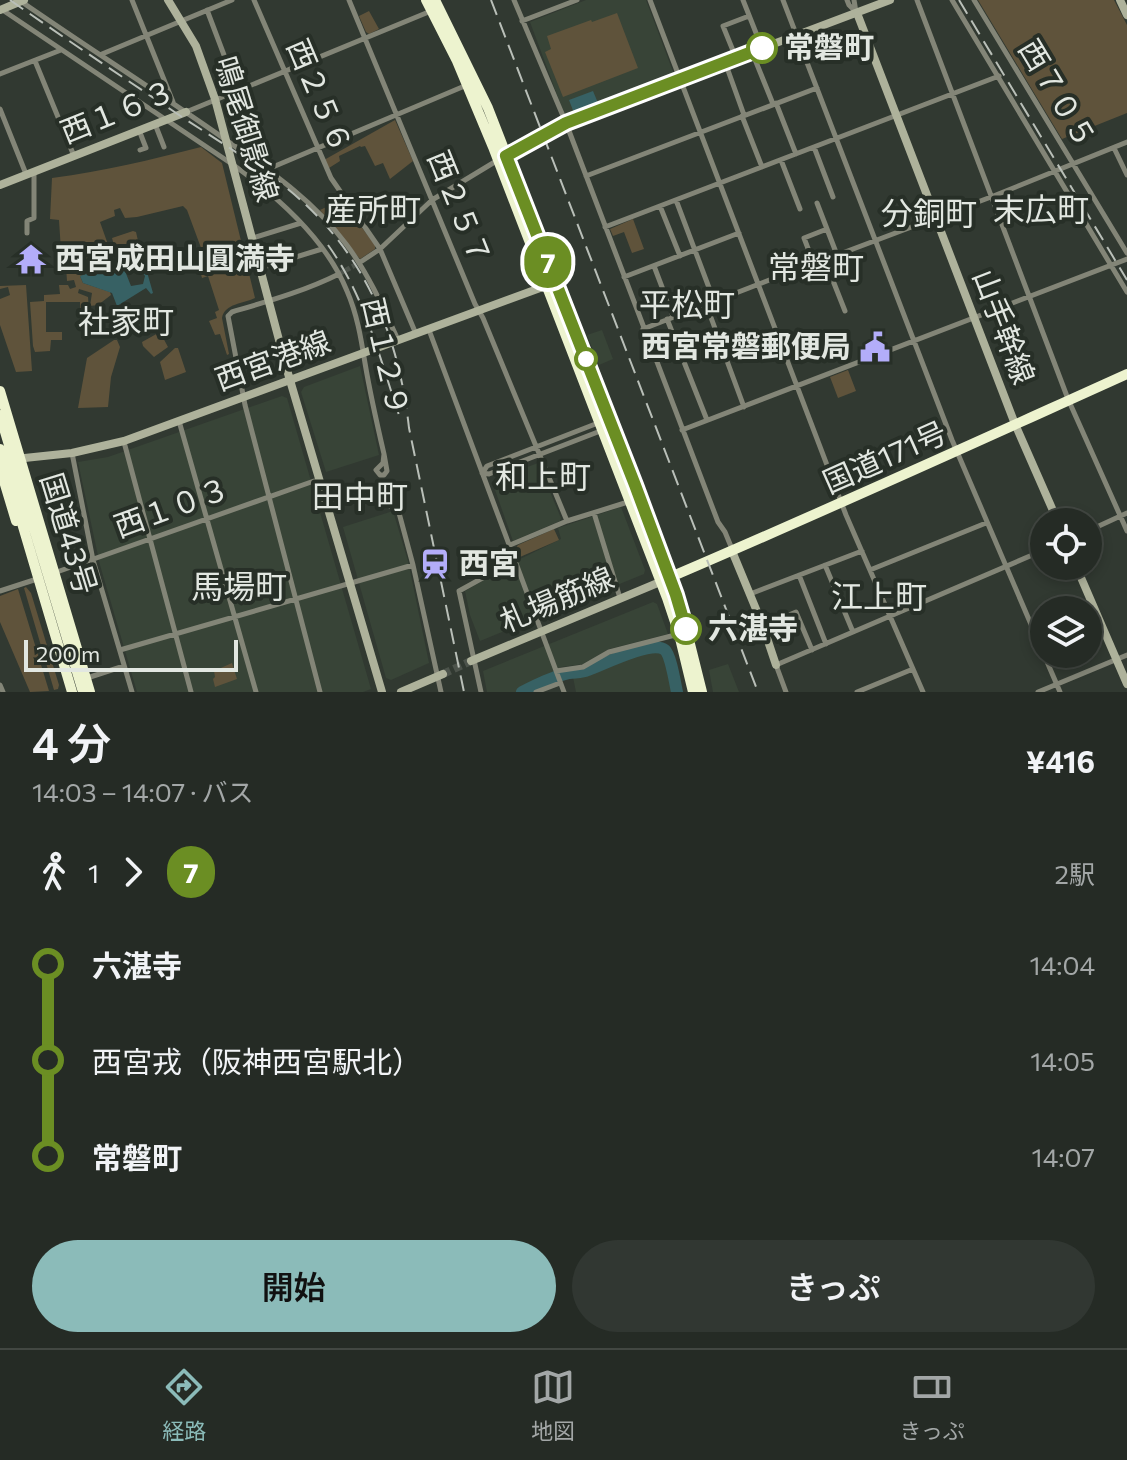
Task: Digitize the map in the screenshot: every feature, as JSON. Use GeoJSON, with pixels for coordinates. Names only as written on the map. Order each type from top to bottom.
{"type":"FeatureCollection","features":[{"type":"Feature","properties":{"kind":"highway"},"geometry":{"type":"LineString","coordinates":[[426,0],[434,6],[488,108],[502,158]]}},
{"type":"Feature","properties":{"kind":"highway"},"geometry":{"type":"LineString","coordinates":[[434,6],[502,158],[687,632],[702,692]]}},
{"type":"Feature","properties":{"kind":"highway","name":"国道171号"},"geometry":{"type":"LineString","coordinates":[[665,580],[957,452],[1068,399],[1126,378]]}},
{"type":"Feature","properties":{"kind":"highway","name":"国道43号"},"geometry":{"type":"LineString","coordinates":[[0,391],[90,692]]}},
{"type":"Feature","properties":{"kind":"highway"},"geometry":{"type":"LineString","coordinates":[[0,415],[83,692]]}},
{"type":"Feature","properties":{"kind":"highway"},"geometry":{"type":"LineString","coordinates":[[605,425],[629,502],[665,580],[693,692]]}},
{"type":"Feature","properties":{"kind":"highway"},"geometry":{"type":"LineString","coordinates":[[0,449],[70,692]]}},
{"type":"Feature","properties":{"kind":"highway","name":"国道43号"},"geometry":{"type":"LineString","coordinates":[[0,468],[70,692]]}},
{"type":"Feature","properties":{"kind":"street"},"geometry":{"type":"LineString","coordinates":[[132,0],[173,102]]}},
{"type":"Feature","properties":{"kind":"street","name":"鳴尾御影線"},"geometry":{"type":"LineString","coordinates":[[168,0],[196,46],[215,99],[290,380],[382,692]]}},
{"type":"Feature","properties":{"kind":"street"},"geometry":{"type":"LineString","coordinates":[[101,54],[207,10],[213,3],[232,0]]}},
{"type":"Feature","properties":{"kind":"street","name":"西２５６"},"geometry":{"type":"LineString","coordinates":[[254,0],[331,178],[380,249],[416,334]]}},
{"type":"Feature","properties":{"kind":"street","name":"西２５７"},"geometry":{"type":"LineString","coordinates":[[349,0],[567,521]]}},
{"type":"Feature","properties":{"kind":"street"},"geometry":{"type":"LineString","coordinates":[[514,0],[566,123],[682,430],[763,626],[786,692]]}},
{"type":"Feature","properties":{"kind":"street"},"geometry":{"type":"LineString","coordinates":[[522,21],[577,0]]}},
{"type":"Feature","properties":{"kind":"street"},"geometry":{"type":"LineString","coordinates":[[650,0],[842,503],[923,692]]}},
{"type":"Feature","properties":{"kind":"street"},"geometry":{"type":"LineString","coordinates":[[743,0],[775,104],[796,154]]}},
{"type":"Feature","properties":{"kind":"street"},"geometry":{"type":"LineString","coordinates":[[783,0],[957,452],[1060,692]]}},
{"type":"Feature","properties":{"kind":"street","name":"山手幹線"},"geometry":{"type":"LineString","coordinates":[[847,0],[857,13]]}},
{"type":"Feature","properties":{"kind":"street","name":"山手幹線"},"geometry":{"type":"LineString","coordinates":[[854,0],[974,319],[1052,508]]}},
{"type":"Feature","properties":{"kind":"street"},"geometry":{"type":"LineString","coordinates":[[359,263],[380,249],[432,200],[566,123],[890,0]]}},
{"type":"Feature","properties":{"kind":"street"},"geometry":{"type":"LineString","coordinates":[[917,0],[1068,399],[1124,515],[1127,531]]}},
{"type":"Feature","properties":{"kind":"street"},"geometry":{"type":"LineString","coordinates":[[952,0],[1127,292]]}},
{"type":"Feature","properties":{"kind":"street","name":"西７０５"},"geometry":{"type":"LineString","coordinates":[[974,0],[1127,253]]}},
{"type":"Feature","properties":{"kind":"street"},"geometry":{"type":"LineString","coordinates":[[1,9],[21,1],[173,102],[289,185],[346,244],[371,282],[398,340]]}},
{"type":"Feature","properties":{"kind":"street"},"geometry":{"type":"LineString","coordinates":[[1123,2],[1127,15]]}},
{"type":"Feature","properties":{"kind":"street","name":"西１６３"},"geometry":{"type":"LineString","coordinates":[[0,185],[365,39],[434,6]]}},
{"type":"Feature","properties":{"kind":"street","name":"西１２９"},"geometry":{"type":"LineString","coordinates":[[1,9],[266,188],[301,223],[322,249],[348,292],[363,344],[384,454]]}},
{"type":"Feature","properties":{"kind":"street"},"geometry":{"type":"LineString","coordinates":[[207,10],[224,55]]}},
{"type":"Feature","properties":{"kind":"street"},"geometry":{"type":"LineString","coordinates":[[736,58],[723,26],[749,16]]}},
{"type":"Feature","properties":{"kind":"street"},"geometry":{"type":"LineString","coordinates":[[0,74],[61,50]]}},
{"type":"Feature","properties":{"kind":"street"},"geometry":{"type":"LineString","coordinates":[[35,61],[74,156]]}},
{"type":"Feature","properties":{"kind":"street"},"geometry":{"type":"LineString","coordinates":[[725,62],[762,167]]}},
{"type":"Feature","properties":{"kind":"street"},"geometry":{"type":"LineString","coordinates":[[605,227],[999,76]]}},
{"type":"Feature","properties":{"kind":"street"},"geometry":{"type":"LineString","coordinates":[[267,169],[467,85]]}},
{"type":"Feature","properties":{"kind":"street"},"geometry":{"type":"LineString","coordinates":[[586,176],[817,88]]}},
{"type":"Feature","properties":{"kind":"street"},"geometry":{"type":"LineString","coordinates":[[0,109],[30,173],[34,218],[27,221],[27,233]]}},
{"type":"Feature","properties":{"kind":"street"},"geometry":{"type":"LineString","coordinates":[[155,124],[164,147]]}},
{"type":"Feature","properties":{"kind":"street"},"geometry":{"type":"LineString","coordinates":[[139,130],[146,148],[140,150]]}},
{"type":"Feature","properties":{"kind":"street"},"geometry":{"type":"LineString","coordinates":[[643,329],[814,264],[826,263],[837,255],[1127,142]]}},
{"type":"Feature","properties":{"kind":"street"},"geometry":{"type":"LineString","coordinates":[[814,147],[833,197]]}},
{"type":"Feature","properties":{"kind":"street"},"geometry":{"type":"LineString","coordinates":[[1114,148],[1127,175]]}},
{"type":"Feature","properties":{"kind":"street"},"geometry":{"type":"LineString","coordinates":[[781,160],[800,209]]}},
{"type":"Feature","properties":{"kind":"street"},"geometry":{"type":"LineString","coordinates":[[676,200],[714,301]]}},
{"type":"Feature","properties":{"kind":"street"},"geometry":{"type":"LineString","coordinates":[[817,203],[837,255]]}},
{"type":"Feature","properties":{"kind":"street"},"geometry":{"type":"LineString","coordinates":[[660,206],[680,256]]}},
{"type":"Feature","properties":{"kind":"street"},"geometry":{"type":"LineString","coordinates":[[252,238],[301,223]]}},
{"type":"Feature","properties":{"kind":"street"},"geometry":{"type":"LineString","coordinates":[[814,264],[804,238],[827,229]]}},
{"type":"Feature","properties":{"kind":"street"},"geometry":{"type":"LineString","coordinates":[[624,277],[739,233]]}},
{"type":"Feature","properties":{"kind":"street"},"geometry":{"type":"LineString","coordinates":[[260,268],[322,249]]}},
{"type":"Feature","properties":{"kind":"street"},"geometry":{"type":"LineString","coordinates":[[682,430],[1127,259]]}},
{"type":"Feature","properties":{"kind":"street"},"geometry":{"type":"LineString","coordinates":[[826,263],[845,311]]}},
{"type":"Feature","properties":{"kind":"street"},"geometry":{"type":"LineString","coordinates":[[654,266],[707,420]]}},
{"type":"Feature","properties":{"kind":"street"},"geometry":{"type":"LineString","coordinates":[[320,692],[243,397],[228,316],[232,312],[315,286],[339,274]]}},
{"type":"Feature","properties":{"kind":"street","name":"西宮港線"},"geometry":{"type":"LineString","coordinates":[[0,459],[72,453],[124,441],[551,284]]}},
{"type":"Feature","properties":{"kind":"street"},"geometry":{"type":"LineString","coordinates":[[706,304],[744,407]]}},
{"type":"Feature","properties":{"kind":"street"},"geometry":{"type":"LineString","coordinates":[[429,330],[564,692]]}},
{"type":"Feature","properties":{"kind":"street"},"geometry":{"type":"LineString","coordinates":[[179,421],[256,692]]}},
{"type":"Feature","properties":{"kind":"street"},"geometry":{"type":"LineString","coordinates":[[482,473],[487,466],[605,425]]}},
{"type":"Feature","properties":{"kind":"street"},"geometry":{"type":"LineString","coordinates":[[482,473],[489,474],[539,455],[605,425]]}},
{"type":"Feature","properties":{"kind":"street"},"geometry":{"type":"LineString","coordinates":[[124,441],[191,692]]}},
{"type":"Feature","properties":{"kind":"street"},"geometry":{"type":"LineString","coordinates":[[72,453],[93,560],[132,692]]}},
{"type":"Feature","properties":{"kind":"street","name":"西１０３"},"geometry":{"type":"LineString","coordinates":[[0,591],[314,481]]}},
{"type":"Feature","properties":{"kind":"street"},"geometry":{"type":"LineString","coordinates":[[509,545],[567,521],[629,502]]}},
{"type":"Feature","properties":{"kind":"street"},"geometry":{"type":"LineString","coordinates":[[397,509],[440,675],[441,692]]}},
{"type":"Feature","properties":{"kind":"street"},"geometry":{"type":"LineString","coordinates":[[594,513],[621,599]]}},
{"type":"Feature","properties":{"kind":"street"},"geometry":{"type":"LineString","coordinates":[[1102,525],[1124,515]]}},
{"type":"Feature","properties":{"kind":"street"},"geometry":{"type":"LineString","coordinates":[[870,570],[986,523]]}},
{"type":"Feature","properties":{"kind":"street"},"geometry":{"type":"LineString","coordinates":[[750,594],[862,551]]}},
{"type":"Feature","properties":{"kind":"street"},"geometry":{"type":"LineString","coordinates":[[776,665],[1030,556]]}},
{"type":"Feature","properties":{"kind":"street"},"geometry":{"type":"LineString","coordinates":[[481,692],[459,591],[515,560]]}},
{"type":"Feature","properties":{"kind":"street"},"geometry":{"type":"LineString","coordinates":[[120,650],[413,565]]}},
{"type":"Feature","properties":{"kind":"street"},"geometry":{"type":"LineString","coordinates":[[825,565],[853,632]]}},
{"type":"Feature","properties":{"kind":"street"},"geometry":{"type":"LineString","coordinates":[[799,575],[826,644]]}},
{"type":"Feature","properties":{"kind":"street","name":"札場筋線"},"geometry":{"type":"LineString","coordinates":[[473,660],[665,580]]}},
{"type":"Feature","properties":{"kind":"street"},"geometry":{"type":"LineString","coordinates":[[1082,580],[1127,684]]}},
{"type":"Feature","properties":{"kind":"street"},"geometry":{"type":"LineString","coordinates":[[763,626],[796,612],[812,650]]}},
{"type":"Feature","properties":{"kind":"street"},"geometry":{"type":"LineString","coordinates":[[536,692],[558,677],[609,652],[679,634]]}},
{"type":"Feature","properties":{"kind":"street"},"geometry":{"type":"LineString","coordinates":[[1038,692],[1127,655]]}},
{"type":"Feature","properties":{"kind":"street"},"geometry":{"type":"LineString","coordinates":[[86,678],[124,666]]}},
{"type":"Feature","properties":{"kind":"street"},"geometry":{"type":"LineString","coordinates":[[857,692],[913,669]]}},
{"type":"Feature","properties":{"kind":"street"},"geometry":{"type":"LineString","coordinates":[[401,692],[440,675]]}},
{"type":"Feature","properties":{"kind":"street"},"geometry":{"type":"LineString","coordinates":[[0,685],[3,692]]}},
{"type":"Feature","properties":{"kind":"shaded area"},"geometry":{"type":"Polygon","coordinates":[[[586,0],[646,0],[675,77],[570,117],[565,116],[530,22],[586,0]]]}},
{"type":"Feature","properties":{"kind":"shaded area"},"geometry":{"type":"Polygon","coordinates":[[[978,0],[1114,0],[1127,25],[1127,113],[1062,139],[978,0]]]}},
{"type":"Feature","properties":{"kind":"shaded area"},"geometry":{"type":"Polygon","coordinates":[[[369,11],[379,29],[369,34],[359,16],[369,11]]]}},
{"type":"Feature","properties":{"kind":"shaded area"},"geometry":{"type":"Polygon","coordinates":[[[617,13],[638,68],[563,97],[545,52],[551,49],[547,36],[617,13]]]}},
{"type":"Feature","properties":{"kind":"shaded area"},"geometry":{"type":"Polygon","coordinates":[[[395,120],[413,161],[390,179],[383,163],[375,166],[365,146],[339,156],[340,161],[329,168],[324,160],[395,120]]]}},
{"type":"Feature","properties":{"kind":"shaded area"},"geometry":{"type":"Polygon","coordinates":[[[201,147],[222,163],[255,298],[224,313],[222,318],[229,354],[220,334],[215,335],[209,321],[217,318],[215,312],[219,310],[208,276],[202,278],[199,267],[207,264],[183,206],[125,218],[120,208],[114,210],[115,216],[100,222],[111,253],[75,267],[78,274],[114,263],[113,266],[80,276],[83,283],[111,295],[98,305],[90,306],[92,293],[79,289],[78,293],[88,297],[90,322],[86,323],[81,320],[80,302],[46,302],[46,332],[62,332],[62,340],[51,340],[50,351],[35,352],[30,302],[44,301],[44,295],[60,294],[59,285],[68,285],[70,289],[76,287],[74,280],[67,281],[66,267],[62,266],[59,220],[50,219],[52,178],[127,165],[201,147]]]}},
{"type":"Feature","properties":{"kind":"shaded area"},"geometry":{"type":"Polygon","coordinates":[[[341,200],[375,245],[375,249],[360,259],[320,210],[341,200]]]}},
{"type":"Feature","properties":{"kind":"shaded area"},"geometry":{"type":"Polygon","coordinates":[[[633,219],[644,249],[632,253],[624,232],[613,236],[610,229],[633,219]]]}},
{"type":"Feature","properties":{"kind":"shaded area"},"geometry":{"type":"Polygon","coordinates":[[[133,231],[139,245],[116,253],[112,238],[133,231]]]}},
{"type":"Feature","properties":{"kind":"shaded area"},"geometry":{"type":"Polygon","coordinates":[[[26,285],[32,371],[16,372],[0,325],[0,299],[10,295],[8,287],[0,289],[0,286],[26,285]]]}},
{"type":"Feature","properties":{"kind":"shaded area"},"geometry":{"type":"Polygon","coordinates":[[[602,330],[613,359],[599,365],[587,335],[602,330]]]}},
{"type":"Feature","properties":{"kind":"shaded area"},"geometry":{"type":"Polygon","coordinates":[[[160,332],[168,347],[154,357],[142,342],[160,332]]]}},
{"type":"Feature","properties":{"kind":"shaded area"},"geometry":{"type":"Polygon","coordinates":[[[114,340],[120,347],[111,377],[108,407],[78,408],[87,358],[114,340]]]}},
{"type":"Feature","properties":{"kind":"shaded area"},"geometry":{"type":"Polygon","coordinates":[[[178,348],[186,372],[165,380],[160,362],[178,348]]]}},
{"type":"Feature","properties":{"kind":"shaded area"},"geometry":{"type":"Polygon","coordinates":[[[360,366],[379,455],[326,472],[301,392],[304,387],[360,366]]]}},
{"type":"Feature","properties":{"kind":"shaded area"},"geometry":{"type":"Polygon","coordinates":[[[848,370],[856,391],[838,398],[830,377],[848,370]]]}},
{"type":"Feature","properties":{"kind":"shaded area"},"geometry":{"type":"Polygon","coordinates":[[[282,396],[287,398],[371,689],[363,692],[137,692],[100,565],[78,462],[108,457],[282,396]]]}},
{"type":"Feature","properties":{"kind":"shaded area"},"geometry":{"type":"Polygon","coordinates":[[[538,463],[561,518],[513,541],[494,487],[501,477],[538,463]]]}},
{"type":"Feature","properties":{"kind":"shaded area"},"geometry":{"type":"Polygon","coordinates":[[[621,507],[644,574],[480,641],[465,591],[561,539],[558,528],[621,507]]]}},
{"type":"Feature","properties":{"kind":"shaded area"},"geometry":{"type":"Polygon","coordinates":[[[393,511],[408,561],[429,663],[391,680],[386,678],[343,527],[393,511]]]}},
{"type":"Feature","properties":{"kind":"shaded area"},"geometry":{"type":"Polygon","coordinates":[[[554,529],[559,540],[520,557],[516,548],[518,545],[554,529]]]}},
{"type":"Feature","properties":{"kind":"shaded area"},"geometry":{"type":"Polygon","coordinates":[[[26,587],[31,593],[58,689],[54,690],[26,587]]]}},
{"type":"Feature","properties":{"kind":"shaded area"},"geometry":{"type":"Polygon","coordinates":[[[18,589],[49,691],[30,692],[0,622],[0,596],[18,589]]]}},
{"type":"Feature","properties":{"kind":"shaded area"},"geometry":{"type":"Polygon","coordinates":[[[653,602],[657,604],[668,634],[609,649],[583,664],[561,667],[516,692],[487,692],[483,671],[653,602]]]}},
{"type":"Feature","properties":{"kind":"shaded area"},"geometry":{"type":"Polygon","coordinates":[[[661,651],[664,656],[673,692],[576,692],[573,677],[661,651]]]}},
{"type":"Feature","properties":{"kind":"shaded area"},"geometry":{"type":"Polygon","coordinates":[[[232,663],[237,679],[215,687],[214,671],[232,663]]]}},
{"type":"Feature","properties":{"kind":"shaded area"},"geometry":{"type":"Polygon","coordinates":[[[728,664],[739,692],[713,692],[709,670],[728,664]]]}},
{"type":"Feature","properties":{"kind":"water"},"geometry":{"type":"Polygon","coordinates":[[[593,91],[598,103],[574,113],[569,100],[593,91]]]}},
{"type":"Feature","properties":{"kind":"water"},"geometry":{"type":"Polygon","coordinates":[[[143,258],[153,293],[146,288],[117,306],[112,293],[83,283],[80,276],[143,258]],[[140,269],[125,271],[131,286],[143,284],[145,276],[140,269]]]}},
{"type":"Feature","properties":{"kind":"waterway"},"geometry":{"type":"LineString","coordinates":[[522,692],[639,650],[659,647],[665,650],[669,658],[677,692]]}},
{"type":"Feature","properties":{"kind":"tunnel"},"geometry":{"type":"LineString","coordinates":[[339,274],[359,263]]}},
{"type":"Feature","properties":{"kind":"tunnel"},"geometry":{"type":"LineString","coordinates":[[443,674],[471,661]]}},
{"type":"Feature","properties":{"kind":"railway"},"geometry":{"type":"LineString","coordinates":[[10,0],[279,182],[307,206],[353,261],[370,291],[395,356],[464,692]]}},
{"type":"Feature","properties":{"kind":"railway"},"geometry":{"type":"LineString","coordinates":[[491,0],[758,692]]}},
{"type":"Feature","properties":{"kind":"railway"},"geometry":{"type":"LineString","coordinates":[[959,0],[1127,280]]}},
{"type":"Feature","properties":{"kind":"railway"},"geometry":{"type":"LineString","coordinates":[[328,245],[362,308],[401,421]]}},
{"type":"Feature","properties":{"kind":"bus line","name":"7"},"geometry":{"type":"LineString","coordinates":[[686,629],[635,485],[506,156],[566,123],[762,48]]}},
{"type":"Feature","properties":{"kind":"place","name":"常磐町"},"geometry":{"type":"Point","coordinates":[762,48]}},
{"type":"Feature","properties":{"kind":"place","name":"西宮成田山圓満寺"},"geometry":{"type":"Point","coordinates":[31,259]}},
{"type":"Feature","properties":{"kind":"place","name":"西宮常磐郵便局"},"geometry":{"type":"Point","coordinates":[875,347]}},
{"type":"Feature","properties":{"kind":"place","name":"西宮"},"geometry":{"type":"Point","coordinates":[435,564]}},
{"type":"Feature","properties":{"kind":"place","name":"六湛寺"},"geometry":{"type":"Point","coordinates":[686,629]}},
{"type":"Feature","properties":{"kind":"district","name":"産所町"},"geometry":{"type":"Point","coordinates":[373,210]}},
{"type":"Feature","properties":{"kind":"district","name":"末広町"},"geometry":{"type":"Point","coordinates":[1041,210]}},
{"type":"Feature","properties":{"kind":"district","name":"分銅町"},"geometry":{"type":"Point","coordinates":[929,214]}},
{"type":"Feature","properties":{"kind":"district","name":"常磐町"},"geometry":{"type":"Point","coordinates":[816,268]}},
{"type":"Feature","properties":{"kind":"district","name":"平松町"},"geometry":{"type":"Point","coordinates":[687,305]}},
{"type":"Feature","properties":{"kind":"district","name":"社家町"},"geometry":{"type":"Point","coordinates":[126,322]}},
{"type":"Feature","properties":{"kind":"district","name":"和上町"},"geometry":{"type":"Point","coordinates":[543,477]}},
{"type":"Feature","properties":{"kind":"district","name":"田中町"},"geometry":{"type":"Point","coordinates":[360,497]}},
{"type":"Feature","properties":{"kind":"district","name":"馬場町"},"geometry":{"type":"Point","coordinates":[239,587]}},
{"type":"Feature","properties":{"kind":"district","name":"江上町"},"geometry":{"type":"Point","coordinates":[879,597]}}]}
